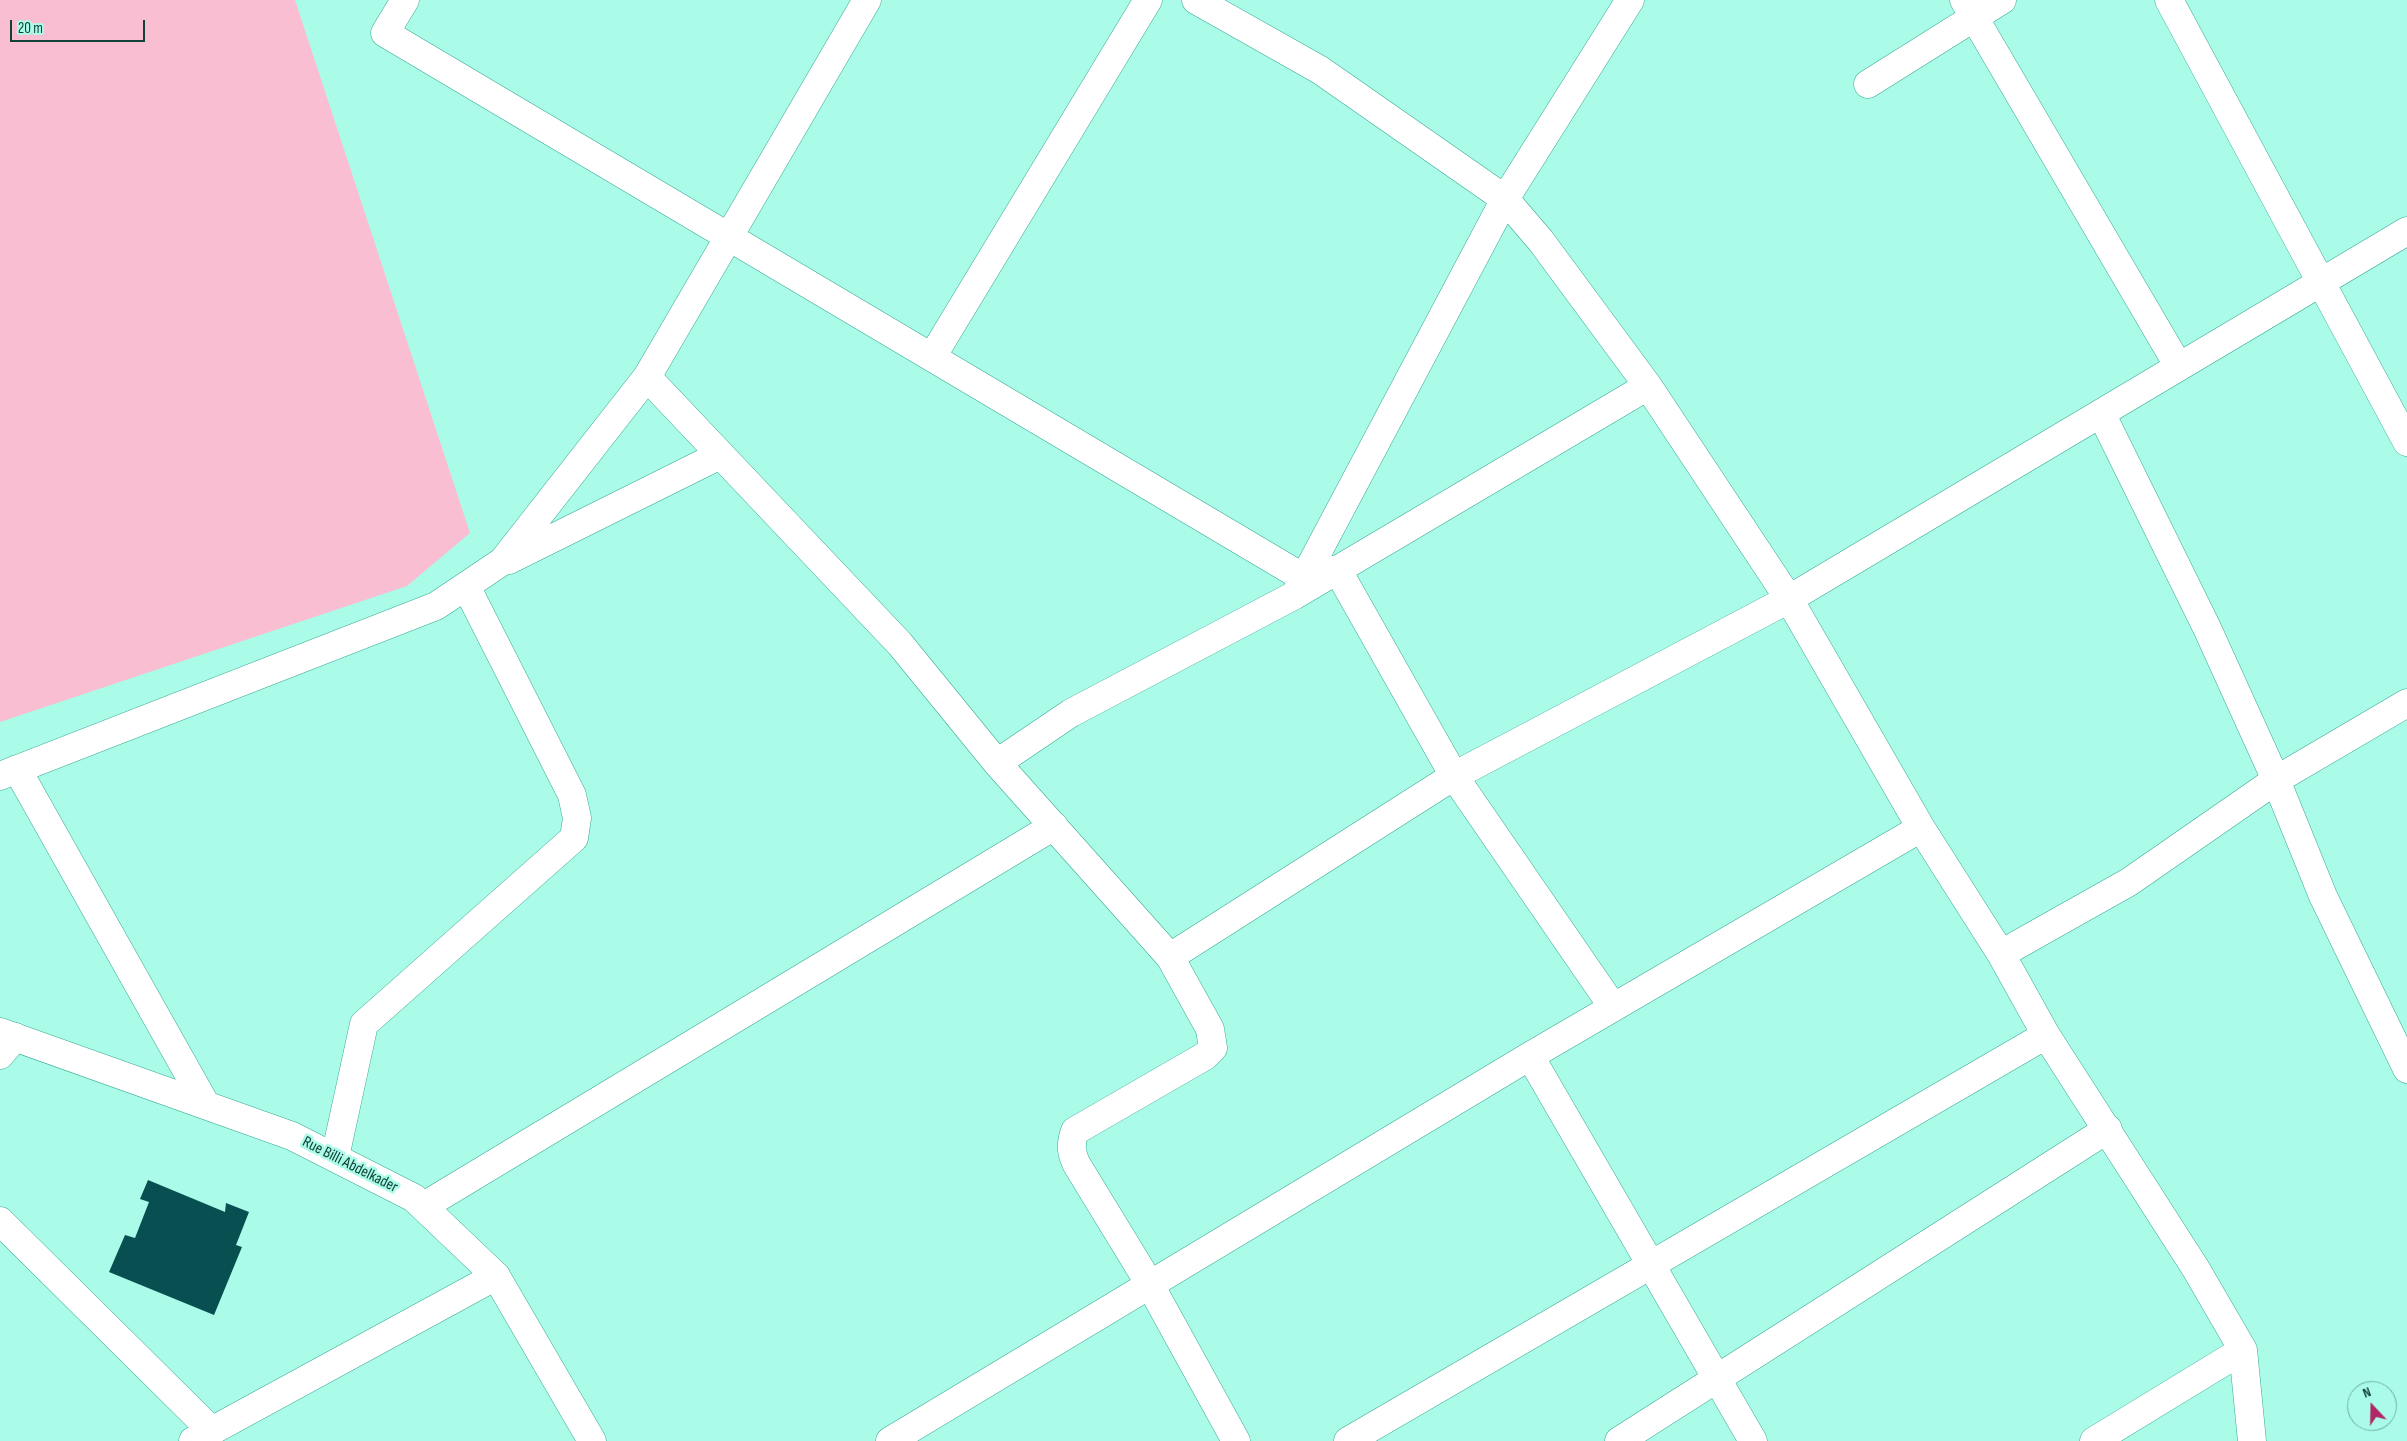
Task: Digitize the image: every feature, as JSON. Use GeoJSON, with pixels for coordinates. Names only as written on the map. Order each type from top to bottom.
{"type":"FeatureCollection","features":[{"type":"Feature","properties":{"kind":"street"},"geometry":{"type":"LineString","coordinates":[[405,0],[385,33],[932,357],[1300,586]]}},
{"type":"Feature","properties":{"kind":"street"},"geometry":{"type":"LineString","coordinates":[[206,1105],[9,772],[436,606],[503,561],[646,377],[867,0]]}},
{"type":"Feature","properties":{"kind":"street"},"geometry":{"type":"LineString","coordinates":[[932,357],[1148,0]]}},
{"type":"Feature","properties":{"kind":"street"},"geometry":{"type":"LineString","coordinates":[[1196,0],[1320,70],[1505,199],[1541,241],[1648,386],[1789,599],[1921,828],[2001,954],[2046,1035],[2196,1269],[2243,1350],[2252,1441]]}},
{"type":"Feature","properties":{"kind":"street"},"geometry":{"type":"LineString","coordinates":[[1300,586],[1505,199],[1630,0]]}},
{"type":"Feature","properties":{"kind":"street"},"geometry":{"type":"LineString","coordinates":[[1868,84],[1968,9],[2002,0]]}},
{"type":"Feature","properties":{"kind":"street"},"geometry":{"type":"LineString","coordinates":[[2169,0],[2407,442]]}},
{"type":"Feature","properties":{"kind":"street"},"geometry":{"type":"LineString","coordinates":[[1968,9],[2179,367]]}},
{"type":"Feature","properties":{"kind":"street"},"geometry":{"type":"LineString","coordinates":[[1170,956],[1454,776],[1789,599],[2407,231]]}},
{"type":"Feature","properties":{"kind":"street"},"geometry":{"type":"LineString","coordinates":[[646,377],[900,644],[997,762],[1170,956],[1210,1029],[1213,1048],[1205,1056],[1075,1131],[1070,1143],[1072,1155],[1149,1283],[1236,1441]]}},
{"type":"Feature","properties":{"kind":"street"},"geometry":{"type":"LineString","coordinates":[[997,762],[1071,713],[1300,586],[1337,569],[1648,386]]}},
{"type":"Feature","properties":{"kind":"street"},"geometry":{"type":"LineString","coordinates":[[2101,413],[2207,628],[2276,780],[2323,896],[2407,1069]]}},
{"type":"Feature","properties":{"kind":"street"},"geometry":{"type":"LineString","coordinates":[[494,567],[720,455]]}},
{"type":"Feature","properties":{"kind":"street"},"geometry":{"type":"LineString","coordinates":[[1337,569],[1454,776],[1613,1007]]}},
{"type":"Feature","properties":{"kind":"street"},"geometry":{"type":"LineString","coordinates":[[335,1157],[364,1024],[574,838],[576,818],[572,795],[466,586]]}},
{"type":"Feature","properties":{"kind":"street"},"geometry":{"type":"LineString","coordinates":[[2001,954],[2129,882],[2276,780],[2407,703]]}},
{"type":"Feature","properties":{"kind":"street"},"geometry":{"type":"LineString","coordinates":[[424,1206],[1054,826]]}},
{"type":"Feature","properties":{"kind":"street"},"geometry":{"type":"LineString","coordinates":[[890,1441],[1149,1283],[1530,1056],[1921,828]]}},
{"type":"Feature","properties":{"kind":"street"},"geometry":{"type":"LineString","coordinates":[[1348,1441],[2046,1035]]}},
{"type":"Feature","properties":{"kind":"street","name":"Rue Billi Abdelkader"},"geometry":{"type":"LineString","coordinates":[[5,1041],[206,1105],[292,1136],[414,1198],[496,1276],[592,1441]]}},
{"type":"Feature","properties":{"kind":"street"},"geometry":{"type":"LineString","coordinates":[[1530,1056],[1752,1441]]}},
{"type":"Feature","properties":{"kind":"street"},"geometry":{"type":"LineString","coordinates":[[1619,1441],[2108,1129]]}},
{"type":"Feature","properties":{"kind":"street"},"geometry":{"type":"LineString","coordinates":[[0,1221],[202,1436],[496,1276]]}},
{"type":"Feature","properties":{"kind":"street"},"geometry":{"type":"LineString","coordinates":[[2094,1441],[2243,1350]]}},
{"type":"Feature","properties":{"kind":"shaded area"},"geometry":{"type":"Polygon","coordinates":[[[0,0],[295,0],[470,533],[407,586],[0,722],[0,0]]]}},
{"type":"Feature","properties":{"kind":"building"},"geometry":{"type":"Polygon","coordinates":[[[148,1180],[225,1212],[226,1203],[249,1212],[236,1245],[242,1247],[214,1315],[109,1272],[125,1235],[135,1238],[149,1202],[140,1199],[148,1180]]]}}]}
